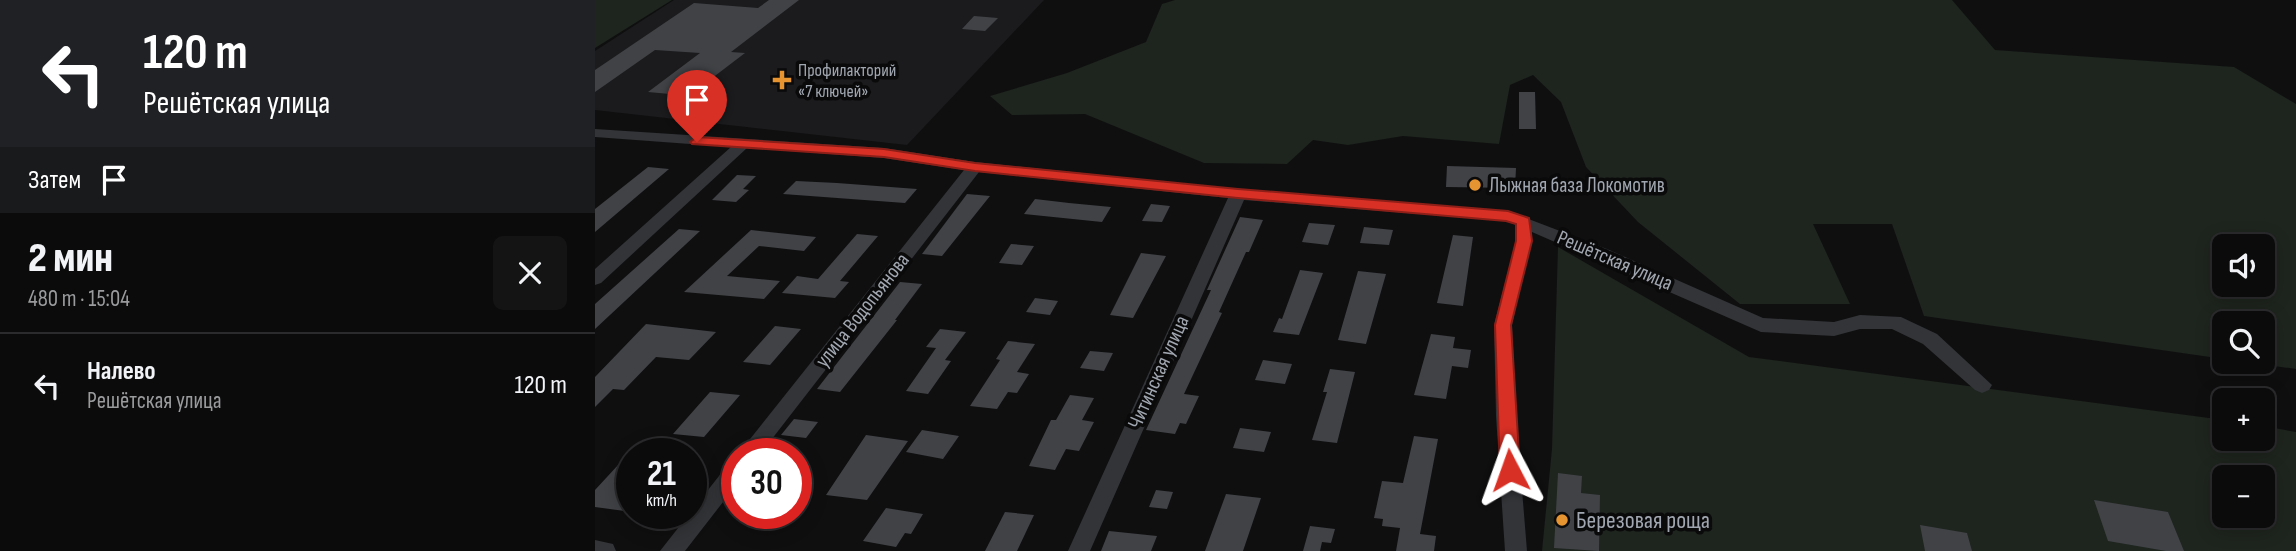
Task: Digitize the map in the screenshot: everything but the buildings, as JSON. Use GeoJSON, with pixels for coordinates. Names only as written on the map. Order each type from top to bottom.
{"type":"FeatureCollection","features":[{"type":"Feature","properties":{"kind":"street","name":"Решётская улица"},"geometry":{"type":"LineString","coordinates":[[595,133],[884,153],[975,167],[1238,194],[1508,216],[1601,253],[1761,325],[1834,329],[1860,322],[1894,322],[1930,340],[1982,385]]}},
{"type":"Feature","properties":{"kind":"street"},"geometry":{"type":"LineString","coordinates":[[595,279],[742,145]]}},
{"type":"Feature","properties":{"kind":"street","name":"улица Водопьянова"},"geometry":{"type":"LineString","coordinates":[[761,438],[975,167]]}},
{"type":"Feature","properties":{"kind":"street","name":"Читинская улица"},"geometry":{"type":"LineString","coordinates":[[1079,551],[1238,194]]}},
{"type":"Feature","properties":{"kind":"street"},"geometry":{"type":"LineString","coordinates":[[1516,551],[1506,416],[1503,325],[1524,241],[1524,222]]}},
{"type":"Feature","properties":{"kind":"street"},"geometry":{"type":"LineString","coordinates":[[671,551],[721,488]]}},
{"type":"Feature","properties":{"kind":"street"},"geometry":{"type":"LineString","coordinates":[[595,550],[605,551]]}},
{"type":"Feature","properties":{"kind":"shaded area"},"geometry":{"type":"Polygon","coordinates":[[[595,0],[672,0],[595,48],[595,0]]]}},
{"type":"Feature","properties":{"kind":"shaded area","name":"Профилакторий «7 ключей»"},"geometry":{"type":"Polygon","coordinates":[[[674,0],[1044,0],[907,145],[595,110],[595,51],[674,0]]]}},
{"type":"Feature","properties":{"kind":"shaded area"},"geometry":{"type":"Polygon","coordinates":[[[1175,0],[1952,0],[1995,50],[2234,67],[2296,104],[2296,369],[2275,366],[2275,311],[2212,311],[2212,357],[1924,316],[1892,224],[1813,224],[1850,304],[1740,304],[1638,222],[1586,167],[1561,102],[1533,75],[1510,85],[1499,144],[1403,136],[1348,145],[1313,140],[1287,164],[1204,163],[1085,114],[1012,115],[990,96],[1067,73],[1146,42],[1162,4],[1175,0]]]}},
{"type":"Feature","properties":{"kind":"shaded area"},"geometry":{"type":"Polygon","coordinates":[[[1558,247],[1749,357],[2212,418],[2212,451],[2275,451],[2275,428],[2296,432],[2296,551],[1542,551],[1552,449],[1558,247]]]}},
{"type":"Feature","properties":{"kind":"place","name":"Профилакторий «7 ключей»"},"geometry":{"type":"Point","coordinates":[782,80]}},
{"type":"Feature","properties":{"kind":"place","name":"Лыжная база Локомотив"},"geometry":{"type":"Point","coordinates":[1475,185]}},
{"type":"Feature","properties":{"kind":"place","name":"Березовая роща"},"geometry":{"type":"Point","coordinates":[1562,520]}},
{"type":"Feature","properties":{"kind":"route"},"geometry":{"type":"LineString","coordinates":[[697,142],[884,153],[975,167],[1238,194],[1508,216],[1524,222],[1524,241],[1503,325],[1510,470]]}}]}
